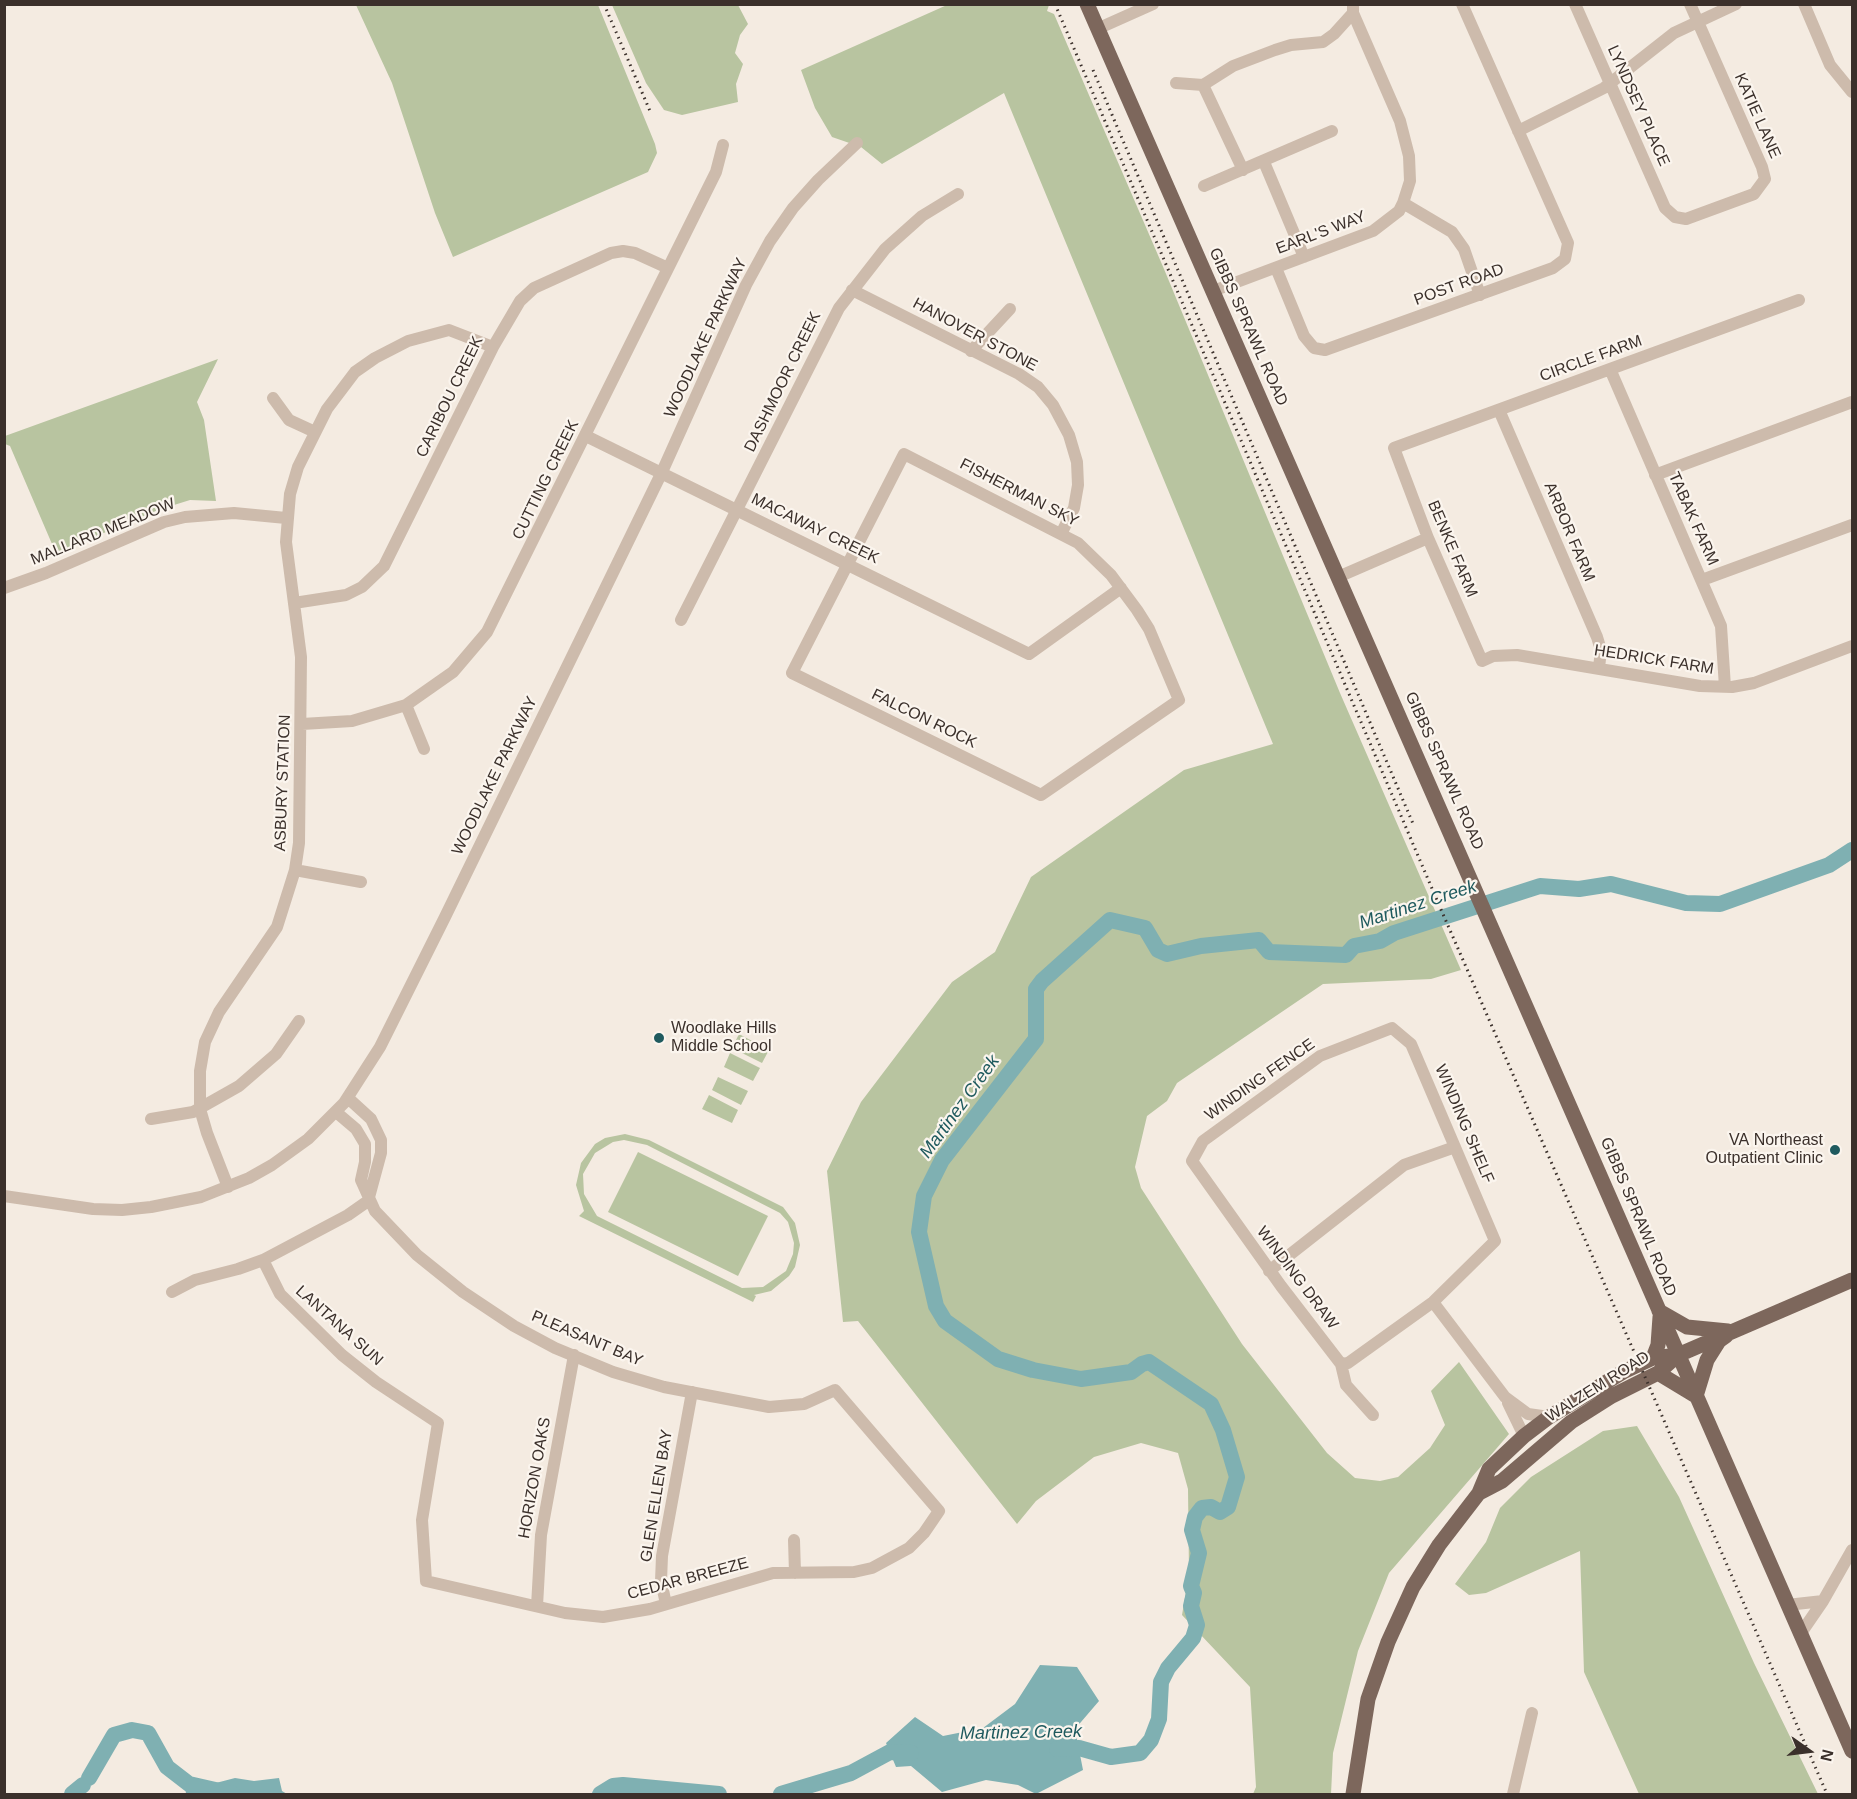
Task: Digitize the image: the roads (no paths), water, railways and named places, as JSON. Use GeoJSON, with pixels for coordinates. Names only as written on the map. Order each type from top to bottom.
{"type":"FeatureCollection","features":[{"type":"Feature","properties":{"kind":"main road","name":"GIBBS SPRAWL ROAD"},"geometry":{"type":"LineString","coordinates":[[1087,4],[1852,1751]]}},
{"type":"Feature","properties":{"kind":"main road","name":"WALZEM ROAD"},"geometry":{"type":"LineString","coordinates":[[1353,1794],[1368,1699],[1388,1642],[1413,1587],[1439,1545],[1479,1493],[1489,1469],[1524,1436],[1550,1416],[1605,1381],[1653,1358],[1678,1354],[1852,1280]]}},
{"type":"Feature","properties":{"kind":"main road"},"geometry":{"type":"LineString","coordinates":[[1653,1358],[1658,1346],[1659,1311],[1688,1327],[1716,1331],[1734,1330]]}},
{"type":"Feature","properties":{"kind":"main road"},"geometry":{"type":"LineString","coordinates":[[1658,1373],[1696,1396],[1707,1360],[1719,1341],[1734,1330]]}},
{"type":"Feature","properties":{"kind":"main road","name":"WALZEM ROAD"},"geometry":{"type":"LineString","coordinates":[[1479,1493],[1502,1481],[1538,1447],[1588,1410],[1658,1373],[1678,1354]]}},
{"type":"Feature","properties":{"kind":"street"},"geometry":{"type":"LineString","coordinates":[[1097,29],[1153,4]]}},
{"type":"Feature","properties":{"kind":"street"},"geometry":{"type":"LineString","coordinates":[[1462,4],[1518,131],[1574,105],[1610,83],[1661,40],[1736,4]]}},
{"type":"Feature","properties":{"kind":"street","name":"LYNDSEY PLACE"},"geometry":{"type":"LineString","coordinates":[[1575,4],[1665,208],[1675,217]]}},
{"type":"Feature","properties":{"kind":"street","name":"KATIE LANE"},"geometry":{"type":"LineString","coordinates":[[1675,217],[1694,217],[1754,194],[1760,189],[1765,179],[1762,167],[1690,4]]}},
{"type":"Feature","properties":{"kind":"street"},"geometry":{"type":"LineString","coordinates":[[1804,4],[1830,66],[1848,78],[1852,92]]}},
{"type":"Feature","properties":{"kind":"street"},"geometry":{"type":"LineString","coordinates":[[1176,83],[1203,85],[1233,66],[1275,50],[1292,45],[1323,42],[1334,34],[1353,9]]}},
{"type":"Feature","properties":{"kind":"street"},"geometry":{"type":"LineString","coordinates":[[1353,9],[1400,121],[1410,170],[1408,192],[1403,203],[1452,232],[1464,249],[1480,295]]}},
{"type":"Feature","properties":{"kind":"street"},"geometry":{"type":"LineString","coordinates":[[1203,85],[1243,170]]}},
{"type":"Feature","properties":{"kind":"street"},"geometry":{"type":"LineString","coordinates":[[1204,186],[1332,131]]}},
{"type":"Feature","properties":{"kind":"street","name":"POST ROAD"},"geometry":{"type":"LineString","coordinates":[[1276,268],[1304,336],[1309,344],[1320,350],[1331,349],[1553,268],[1565,259],[1569,249],[1518,131]]}},
{"type":"Feature","properties":{"kind":"street","name":"WOODLAKE PARKWAY"},"geometry":{"type":"LineString","coordinates":[[4,1196],[93,1209],[122,1210],[177,1203],[249,1178],[291,1152],[336,1112],[348,1098],[380,1047],[662,471],[746,285],[770,241],[793,208],[857,142]]}},
{"type":"Feature","properties":{"kind":"street","name":"CUTTING CREEK"},"geometry":{"type":"LineString","coordinates":[[302,724],[352,721],[406,705],[453,672],[487,632],[716,172],[723,145]]}},
{"type":"Feature","properties":{"kind":"street"},"geometry":{"type":"LineString","coordinates":[[1264,162],[1304,257]]}},
{"type":"Feature","properties":{"kind":"street","name":"DASHMOOR CREEK"},"geometry":{"type":"LineString","coordinates":[[681,620],[739,510],[826,330],[852,290],[885,249],[902,233],[922,216],[958,194]]}},
{"type":"Feature","properties":{"kind":"street","name":"EARL'S WAY"},"geometry":{"type":"LineString","coordinates":[[1213,291],[1373,231],[1399,211],[1403,203]]}},
{"type":"Feature","properties":{"kind":"street","name":"CARIBOU CREEK"},"geometry":{"type":"LineString","coordinates":[[294,603],[346,596],[362,587],[384,566],[493,347],[520,301],[534,288],[548,279],[611,253],[622,251],[635,253],[668,268]]}},
{"type":"Feature","properties":{"kind":"street","name":"HANOVER STONE"},"geometry":{"type":"LineString","coordinates":[[852,290],[1019,374],[1038,387],[1053,405],[1064,425],[1077,462],[1078,485],[1074,508],[1062,532]]}},
{"type":"Feature","properties":{"kind":"street","name":"CIRCLE FARM"},"geometry":{"type":"LineString","coordinates":[[1394,448],[1799,300]]}},
{"type":"Feature","properties":{"kind":"street"},"geometry":{"type":"LineString","coordinates":[[971,351],[1010,309]]}},
{"type":"Feature","properties":{"kind":"street","name":"ASBURY STATION"},"geometry":{"type":"LineString","coordinates":[[228,1187],[207,1133],[201,1108],[200,1071],[205,1042],[219,1012],[277,927],[296,870],[299,843],[302,724],[301,657],[286,542],[286,518],[298,467],[339,390],[355,372],[375,358],[408,341],[449,330],[493,347]]}},
{"type":"Feature","properties":{"kind":"street","name":"TABAK FARM"},"geometry":{"type":"LineString","coordinates":[[1610,369],[1702,580],[1723,635],[1725,687]]}},
{"type":"Feature","properties":{"kind":"street"},"geometry":{"type":"LineString","coordinates":[[273,398],[290,420],[315,432]]}},
{"type":"Feature","properties":{"kind":"street"},"geometry":{"type":"LineString","coordinates":[[1655,475],[1852,402]]}},
{"type":"Feature","properties":{"kind":"street","name":"ARBOR FARM"},"geometry":{"type":"LineString","coordinates":[[1499,410],[1597,637],[1601,650],[1599,668]]}},
{"type":"Feature","properties":{"kind":"street","name":"MACAWAY CREEK"},"geometry":{"type":"LineString","coordinates":[[586,436],[662,471],[1029,654],[1121,588]]}},
{"type":"Feature","properties":{"kind":"street","name":"BENKE FARM"},"geometry":{"type":"LineString","coordinates":[[1394,448],[1428,538],[1482,661]]}},
{"type":"Feature","properties":{"kind":"street","name":"FISHERMAN SKY"},"geometry":{"type":"LineString","coordinates":[[849,564],[904,454],[1062,532],[1078,543],[1121,588],[1149,629],[1179,700],[1041,795]]}},
{"type":"Feature","properties":{"kind":"street","name":"MALLARD MEADOW"},"geometry":{"type":"LineString","coordinates":[[4,588],[46,573],[164,522],[185,517],[234,513],[286,518]]}},
{"type":"Feature","properties":{"kind":"street"},"geometry":{"type":"LineString","coordinates":[[1702,580],[1852,525]]}},
{"type":"Feature","properties":{"kind":"street"},"geometry":{"type":"LineString","coordinates":[[1338,577],[1428,538]]}},
{"type":"Feature","properties":{"kind":"street","name":"FALCON ROCK"},"geometry":{"type":"LineString","coordinates":[[849,564],[792,674],[1041,795]]}},
{"type":"Feature","properties":{"kind":"street","name":"HEDRICK FARM"},"geometry":{"type":"LineString","coordinates":[[1482,661],[1493,656],[1516,655],[1700,686],[1725,687],[1754,682],[1852,646]]}},
{"type":"Feature","properties":{"kind":"street"},"geometry":{"type":"LineString","coordinates":[[406,705],[424,749]]}},
{"type":"Feature","properties":{"kind":"street"},"geometry":{"type":"LineString","coordinates":[[296,870],[361,882]]}},
{"type":"Feature","properties":{"kind":"street"},"geometry":{"type":"LineString","coordinates":[[151,1119],[183,1115],[201,1108],[239,1086],[276,1054],[299,1021]]}},
{"type":"Feature","properties":{"kind":"street","name":"WINDING SHELF"},"geometry":{"type":"LineString","coordinates":[[1392,1028],[1411,1044],[1491,1227],[1495,1241],[1433,1302]]}},
{"type":"Feature","properties":{"kind":"street","name":"WINDING FENCE"},"geometry":{"type":"LineString","coordinates":[[1192,1161],[1203,1141],[1320,1056],[1392,1028]]}},
{"type":"Feature","properties":{"kind":"street"},"geometry":{"type":"LineString","coordinates":[[172,1292],[195,1280],[263,1260],[348,1215],[368,1201],[381,1153],[377,1128],[348,1098]]}},
{"type":"Feature","properties":{"kind":"street"},"geometry":{"type":"LineString","coordinates":[[336,1112],[356,1129],[364,1144],[365,1153],[381,1153]]}},
{"type":"Feature","properties":{"kind":"street"},"geometry":{"type":"LineString","coordinates":[[1269,1271],[1404,1165],[1455,1147]]}},
{"type":"Feature","properties":{"kind":"street","name":"PLEASANT BAY"},"geometry":{"type":"LineString","coordinates":[[365,1153],[361,1180],[368,1201],[384,1222],[417,1255],[463,1292],[514,1326],[613,1372],[692,1392],[769,1407],[788,1407],[804,1404],[835,1390],[939,1511]]}},
{"type":"Feature","properties":{"kind":"street","name":"WINDING DRAW"},"geometry":{"type":"LineString","coordinates":[[1192,1161],[1269,1271],[1341,1364],[1346,1385],[1373,1414]]}},
{"type":"Feature","properties":{"kind":"street","name":"LANTANA SUN"},"geometry":{"type":"LineString","coordinates":[[263,1260],[280,1294],[314,1328],[376,1382],[438,1423],[422,1520],[426,1581]]}},
{"type":"Feature","properties":{"kind":"street"},"geometry":{"type":"LineString","coordinates":[[1341,1364],[1348,1364],[1433,1302],[1505,1397],[1524,1436]]}},
{"type":"Feature","properties":{"kind":"street","name":"HORIZON OAKS"},"geometry":{"type":"LineString","coordinates":[[537,1606],[541,1535],[574,1355]]}},
{"type":"Feature","properties":{"kind":"street","name":"GLEN ELLEN BAY"},"geometry":{"type":"LineString","coordinates":[[666,1604],[661,1581],[662,1556],[692,1392]]}},
{"type":"Feature","properties":{"kind":"street"},"geometry":{"type":"LineString","coordinates":[[1505,1397],[1528,1414],[1550,1416]]}},
{"type":"Feature","properties":{"kind":"street","name":"CEDAR BREEZE"},"geometry":{"type":"LineString","coordinates":[[426,1581],[584,1616],[603,1617],[666,1604],[773,1573],[854,1572],[888,1562],[909,1548],[924,1533],[939,1511]]}},
{"type":"Feature","properties":{"kind":"street"},"geometry":{"type":"LineString","coordinates":[[794,1540],[795,1573]]}},
{"type":"Feature","properties":{"kind":"street"},"geometry":{"type":"LineString","coordinates":[[1801,1633],[1823,1601],[1852,1550]]}},
{"type":"Feature","properties":{"kind":"street"},"geometry":{"type":"LineString","coordinates":[[1787,1605],[1823,1601]]}},
{"type":"Feature","properties":{"kind":"street"},"geometry":{"type":"LineString","coordinates":[[1513,1794],[1532,1713]]}},
{"type":"Feature","properties":{"kind":"water"},"geometry":{"type":"Polygon","coordinates":[[[1040,1665],[1077,1667],[1099,1701],[1075,1729],[1083,1770],[1036,1794],[1018,1785],[986,1780],[942,1792],[911,1766],[896,1767],[886,1743],[915,1717],[943,1736],[983,1728],[1015,1704],[1040,1665]]]}},
{"type":"Feature","properties":{"kind":"water"},"geometry":{"type":"Polygon","coordinates":[[[235,1778],[254,1781],[279,1778],[282,1791],[287,1794],[186,1794],[185,1784],[212,1784],[235,1778]]]}},
{"type":"Feature","properties":{"kind":"waterway","name":"Martinez Creek"},"geometry":{"type":"LineString","coordinates":[[1057,1749],[1079,1748],[1111,1757],[1140,1753],[1151,1740],[1159,1719],[1161,1682],[1168,1668],[1193,1638],[1197,1625],[1191,1606],[1194,1593],[1191,1586],[1199,1553],[1192,1530],[1195,1517],[1202,1508],[1211,1507],[1220,1512],[1228,1507],[1237,1477],[1223,1430],[1211,1404],[1149,1362],[1131,1372],[1081,1379],[1033,1370],[998,1359],[945,1321],[936,1306],[919,1232],[924,1196],[942,1160],[1036,1039],[1036,989],[1042,981],[1110,920],[1145,928],[1158,950],[1167,954],[1201,946],[1259,940],[1269,952],[1346,955],[1354,946],[1380,941],[1394,933],[1540,886],[1579,889],[1611,884],[1686,903],[1720,904],[1829,865],[1852,850]]}},
{"type":"Feature","properties":{"kind":"waterway","name":"Martinez Creek"},"geometry":{"type":"LineString","coordinates":[[89,1778],[114,1735],[132,1730],[148,1733],[167,1767],[189,1784],[233,1794]]}},
{"type":"Feature","properties":{"kind":"waterway","name":"Martinez Creek"},"geometry":{"type":"LineString","coordinates":[[781,1794],[851,1773],[890,1752],[911,1753]]}},
{"type":"Feature","properties":{"kind":"waterway","name":"Martinez Creek"},"geometry":{"type":"LineString","coordinates":[[72,1794],[83,1785]]}},
{"type":"Feature","properties":{"kind":"waterway","name":"Martinez Creek"},"geometry":{"type":"LineString","coordinates":[[600,1794],[613,1786],[623,1785],[719,1794]]}},
{"type":"Feature","properties":{"kind":"railway"},"geometry":{"type":"LineString","coordinates":[[604,4],[650,111]]}},
{"type":"Feature","properties":{"kind":"railway"},"geometry":{"type":"LineString","coordinates":[[1055,4],[1439,905],[1827,1794]]}},
{"type":"Feature","properties":{"kind":"railway"},"geometry":{"type":"LineString","coordinates":[[1093,70],[1414,826]]}},
{"type":"Feature","properties":{"kind":"place","name":"Woodlake Hills Middle School"},"geometry":{"type":"Point","coordinates":[659,1038]}},
{"type":"Feature","properties":{"kind":"place","name":"VA Northeast Outpatient Clinic"},"geometry":{"type":"Point","coordinates":[1835,1150]}}]}
